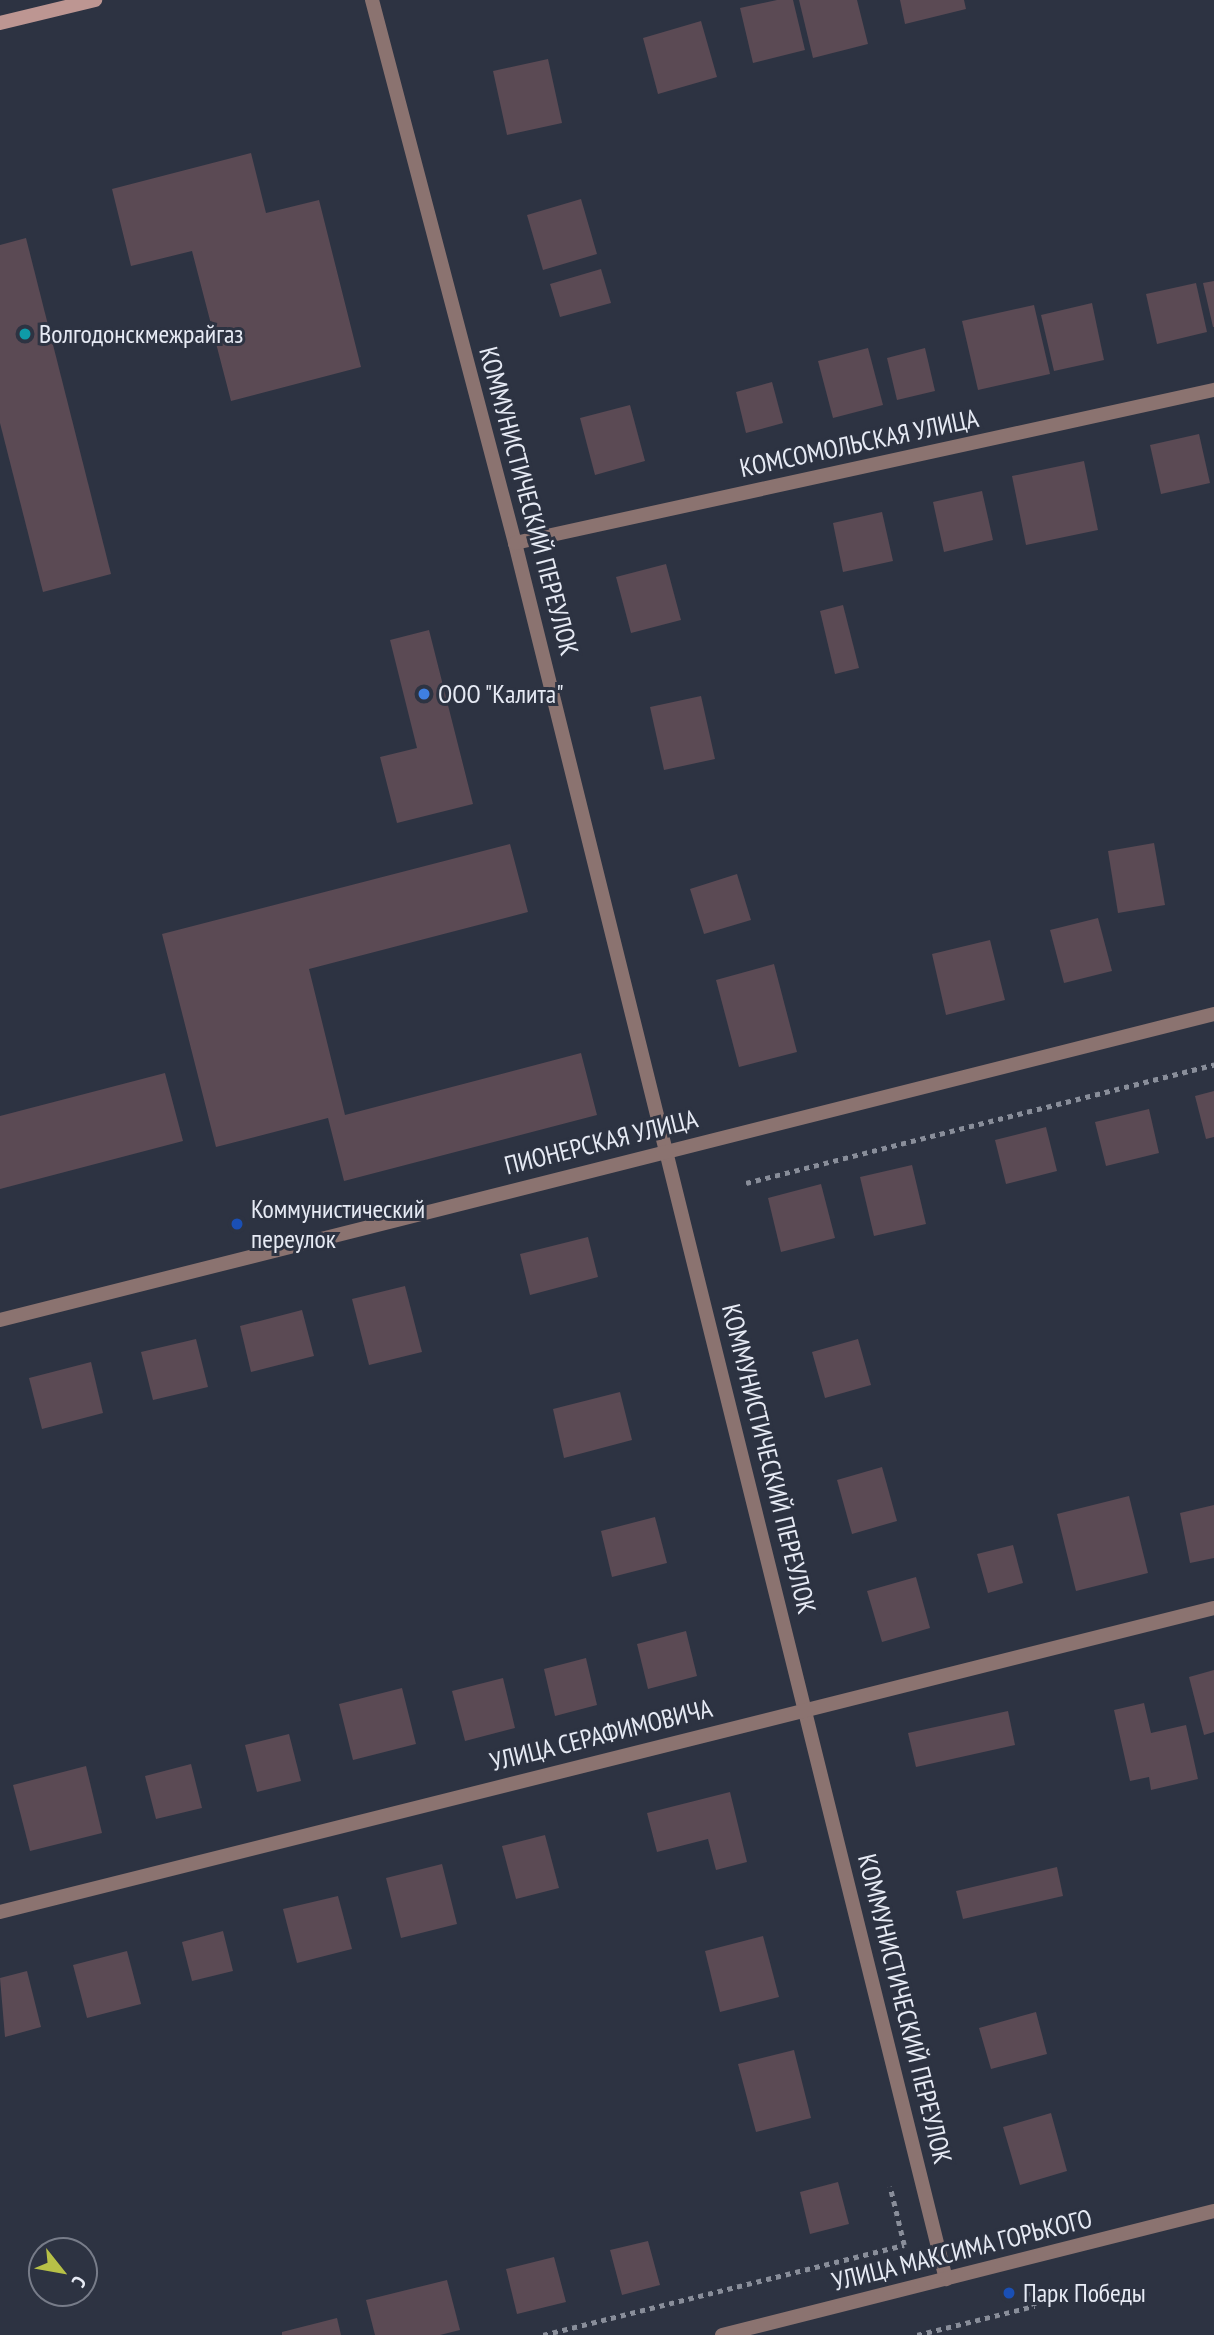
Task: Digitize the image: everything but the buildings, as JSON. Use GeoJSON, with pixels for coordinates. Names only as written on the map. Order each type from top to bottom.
{"type":"FeatureCollection","features":[{"type":"Feature","properties":{"kind":"main road"},"geometry":{"type":"LineString","coordinates":[[0,23],[95,0]]}},
{"type":"Feature","properties":{"kind":"street","name":"КОММУНИСТИЧЕСКИЙ ПЕРЕУЛОК"},"geometry":{"type":"LineString","coordinates":[[372,0],[515,543],[668,1150],[946,2280]]}},
{"type":"Feature","properties":{"kind":"street","name":"КОМСОМОЛЬСКАЯ УЛИЦА"},"geometry":{"type":"LineString","coordinates":[[515,543],[1214,390]]}},
{"type":"Feature","properties":{"kind":"street","name":"ПИОНЕРСКАЯ УЛИЦА"},"geometry":{"type":"LineString","coordinates":[[0,1320],[1214,1014]]}},
{"type":"Feature","properties":{"kind":"street","name":"УЛИЦА СЕРАФИМОВИЧА"},"geometry":{"type":"LineString","coordinates":[[0,1912],[1214,1608]]}},
{"type":"Feature","properties":{"kind":"street","name":"УЛИЦА МАКСИМА ГОРЬКОГО"},"geometry":{"type":"LineString","coordinates":[[722,2335],[1214,2211]]}},
{"type":"Feature","properties":{"kind":"path"},"geometry":{"type":"LineString","coordinates":[[746,1183],[1214,1065]]}},
{"type":"Feature","properties":{"kind":"path"},"geometry":{"type":"LineString","coordinates":[[542,2335],[904,2245],[890,2187]]}},
{"type":"Feature","properties":{"kind":"path"},"geometry":{"type":"LineString","coordinates":[[916,2335],[1034,2306],[1028,2283]]}},
{"type":"Feature","properties":{"kind":"place","name":"Волгодонскмежрайгаз"},"geometry":{"type":"Point","coordinates":[25,334]}},
{"type":"Feature","properties":{"kind":"place","name":"ООО \"Калита\""},"geometry":{"type":"Point","coordinates":[424,694]}},
{"type":"Feature","properties":{"kind":"place","name":"Коммунистический переулок"},"geometry":{"type":"Point","coordinates":[237,1224]}},
{"type":"Feature","properties":{"kind":"place","name":"Парк Победы"},"geometry":{"type":"Point","coordinates":[1009,2293]}}]}
